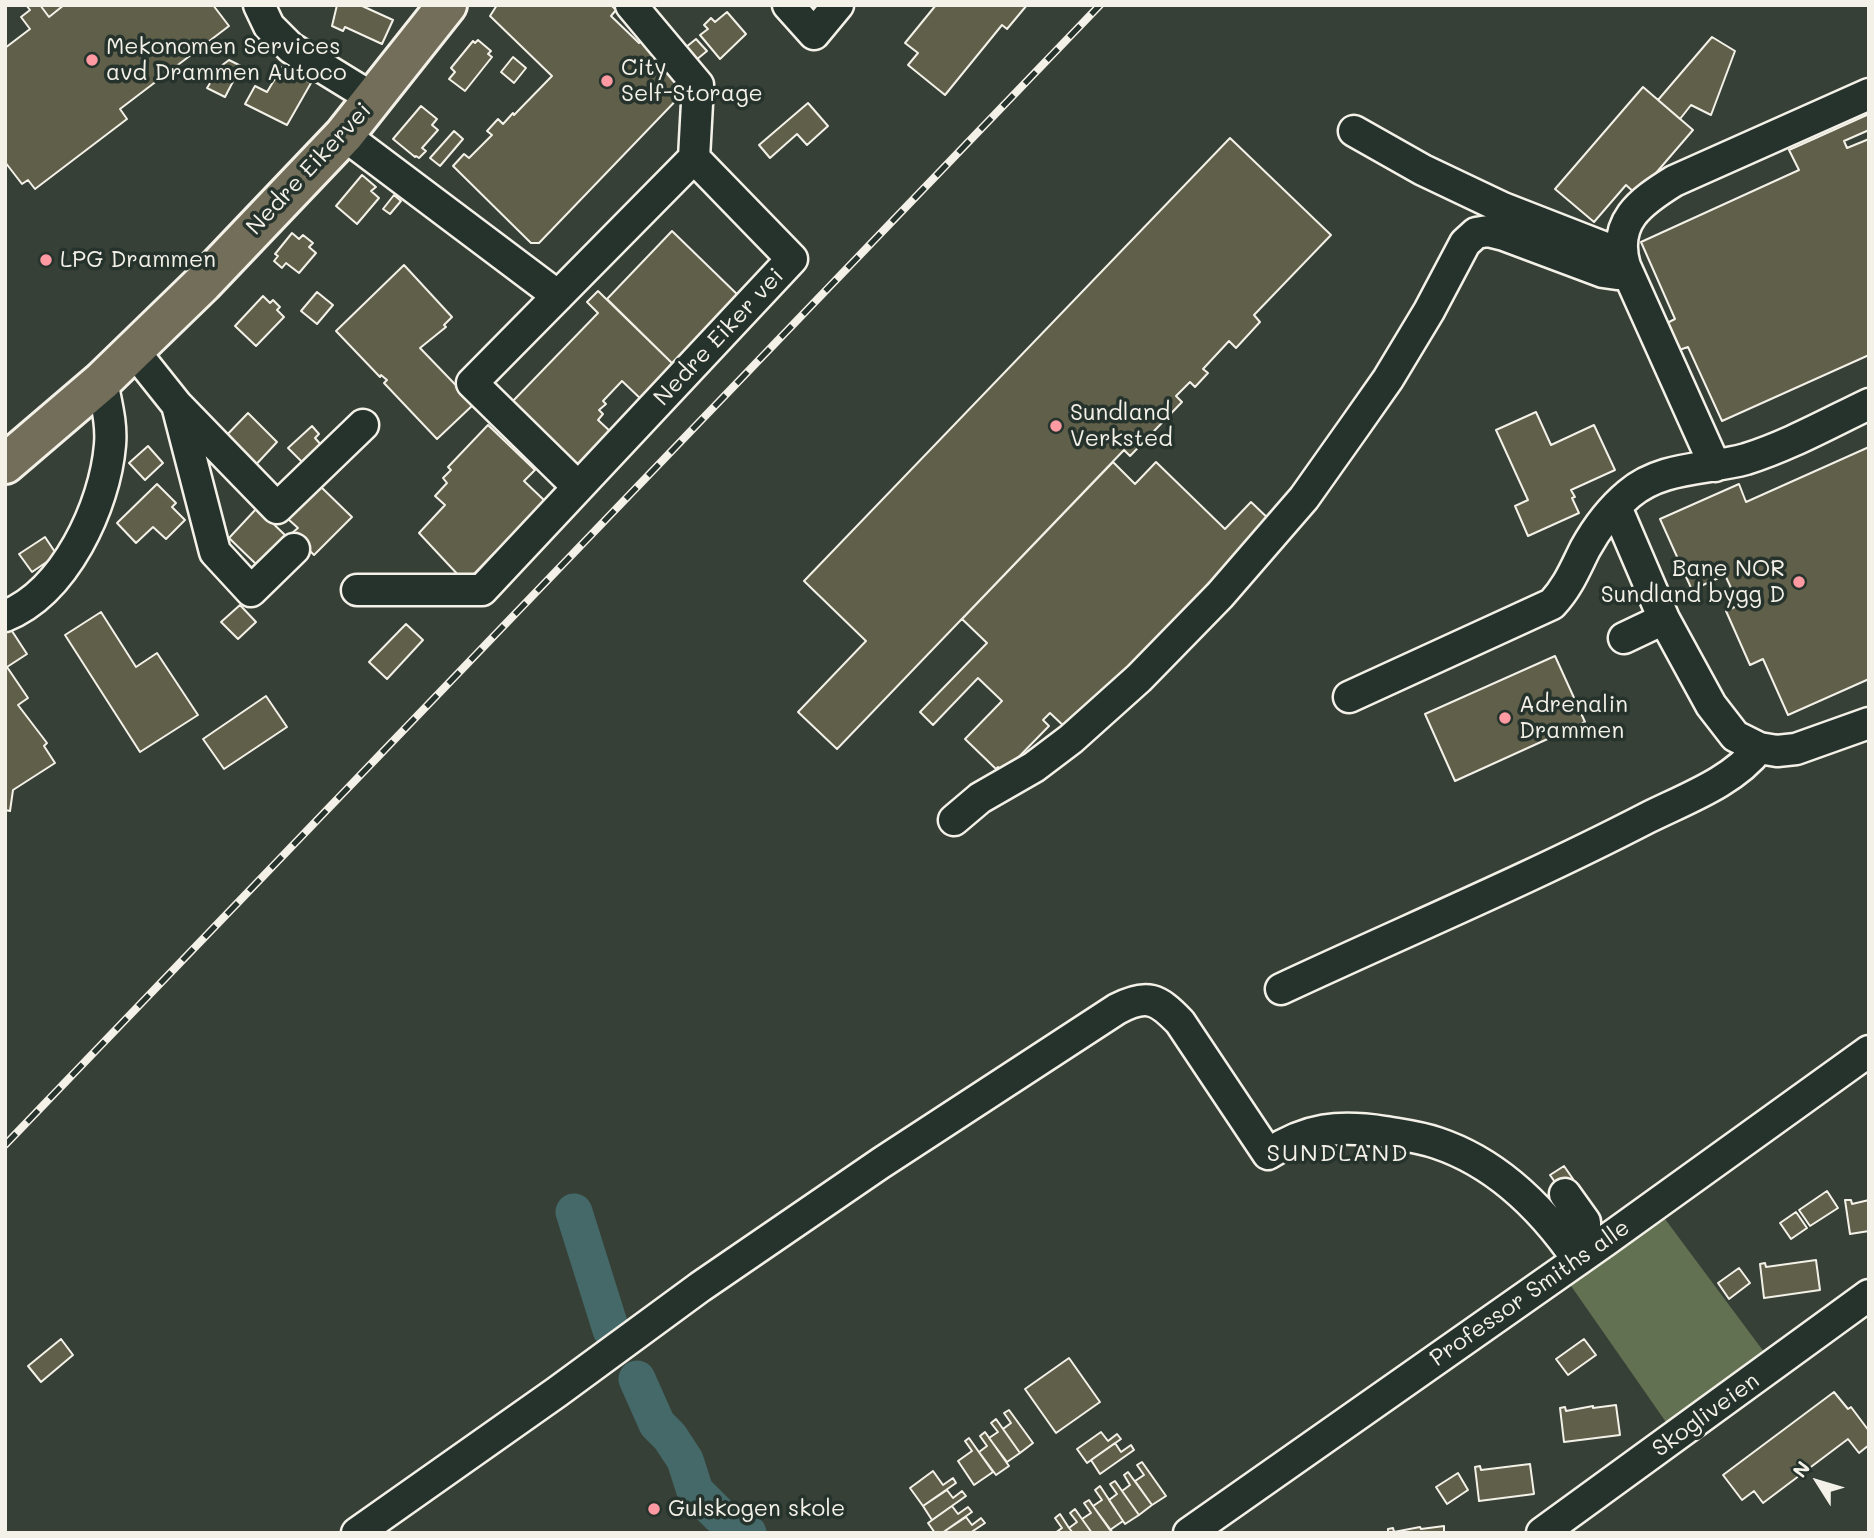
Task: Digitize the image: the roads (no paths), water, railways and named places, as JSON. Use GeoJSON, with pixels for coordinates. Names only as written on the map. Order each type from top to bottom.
{"type":"FeatureCollection","features":[{"type":"Feature","properties":{"kind":"main road","name":"Nedre Eikervei"},"geometry":{"type":"LineString","coordinates":[[5,464],[102,382],[204,283],[344,135],[447,5]]}},
{"type":"Feature","properties":{"kind":"street"},"geometry":{"type":"LineString","coordinates":[[259,5],[269,26],[291,48],[374,99]]}},
{"type":"Feature","properties":{"kind":"street"},"geometry":{"type":"LineString","coordinates":[[578,487],[472,383],[694,158],[698,85],[631,5]]}},
{"type":"Feature","properties":{"kind":"street"},"geometry":{"type":"LineString","coordinates":[[788,5],[814,34],[838,5]]}},
{"type":"Feature","properties":{"kind":"street"},"geometry":{"type":"LineString","coordinates":[[1715,466],[1624,263],[1621,238],[1626,223],[1635,209],[1651,195],[1674,181],[1869,94]]}},
{"type":"Feature","properties":{"kind":"street"},"geometry":{"type":"LineString","coordinates":[[1354,131],[1421,169],[1624,263]]}},
{"type":"Feature","properties":{"kind":"street"},"geometry":{"type":"LineString","coordinates":[[344,135],[558,296]]}},
{"type":"Feature","properties":{"kind":"street","name":"Nedre Eiker vei"},"geometry":{"type":"LineString","coordinates":[[357,590],[482,590],[793,259],[694,158]]}},
{"type":"Feature","properties":{"kind":"street"},"geometry":{"type":"LineString","coordinates":[[954,820],[980,798],[1034,767],[1071,739],[1139,678],[1251,562],[1304,498],[1381,388],[1429,312],[1465,243],[1476,233],[1488,231],[1503,235],[1603,272],[1616,274],[1624,263]]}},
{"type":"Feature","properties":{"kind":"street"},"geometry":{"type":"LineString","coordinates":[[134,351],[177,405],[277,508],[363,425]]}},
{"type":"Feature","properties":{"kind":"street"},"geometry":{"type":"LineString","coordinates":[[5,616],[47,589],[84,535],[102,487],[110,446],[110,424],[102,382]]}},
{"type":"Feature","properties":{"kind":"street"},"geometry":{"type":"LineString","coordinates":[[1349,697],[1552,604],[1564,590],[1601,525],[1630,493],[1652,480],[1673,472],[1715,466],[1777,447],[1869,404]]}},
{"type":"Feature","properties":{"kind":"street"},"geometry":{"type":"LineString","coordinates":[[177,405],[215,552],[251,591],[294,549]]}},
{"type":"Feature","properties":{"kind":"street"},"geometry":{"type":"LineString","coordinates":[[1616,507],[1664,619],[1698,684],[1720,719],[1735,736],[1759,748],[1777,751],[1796,749],[1869,723]]}},
{"type":"Feature","properties":{"kind":"street"},"geometry":{"type":"LineString","coordinates":[[1624,638],[1664,619]]}},
{"type":"Feature","properties":{"kind":"street"},"geometry":{"type":"LineString","coordinates":[[1280,989],[1577,854],[1717,782],[1751,759],[1759,748]]}},
{"type":"Feature","properties":{"kind":"street"},"geometry":{"type":"LineString","coordinates":[[357,1533],[700,1287],[881,1163],[1117,1009],[1141,998],[1154,1001],[1169,1010],[1181,1023],[1268,1154],[1295,1139],[1322,1129],[1371,1129],[1435,1142],[1478,1162],[1523,1195],[1563,1238],[1587,1254]]}},
{"type":"Feature","properties":{"kind":"street","name":"Professor Smiths alle"},"geometry":{"type":"LineString","coordinates":[[1189,1533],[1587,1254],[1869,1051]]}},
{"type":"Feature","properties":{"kind":"street"},"geometry":{"type":"LineString","coordinates":[[1565,1194],[1585,1222],[1587,1254]]}},
{"type":"Feature","properties":{"kind":"street","name":"Skogliveien"},"geometry":{"type":"LineString","coordinates":[[1542,1533],[1869,1295]]}},
{"type":"Feature","properties":{"kind":"waterway"},"geometry":{"type":"LineString","coordinates":[[574,1212],[611,1330]]}},
{"type":"Feature","properties":{"kind":"waterway"},"geometry":{"type":"LineString","coordinates":[[637,1379],[657,1424],[670,1437],[685,1460],[695,1491],[719,1515],[748,1533]]}},
{"type":"Feature","properties":{"kind":"railway"},"geometry":{"type":"LineString","coordinates":[[5,1145],[1100,5]]}},
{"type":"Feature","properties":{"kind":"place","name":"Mekonomen Services avd Drammen Autoco"},"geometry":{"type":"Point","coordinates":[92,60]}},
{"type":"Feature","properties":{"kind":"place","name":"City Self-Storage"},"geometry":{"type":"Point","coordinates":[607,81]}},
{"type":"Feature","properties":{"kind":"place","name":"LPG Drammen"},"geometry":{"type":"Point","coordinates":[46,260]}},
{"type":"Feature","properties":{"kind":"place","name":"Sundland Verksted"},"geometry":{"type":"Point","coordinates":[1056,426]}},
{"type":"Feature","properties":{"kind":"place","name":"Bane NOR Sundland bygg D"},"geometry":{"type":"Point","coordinates":[1799,582]}},
{"type":"Feature","properties":{"kind":"place","name":"Adrenalin Drammen"},"geometry":{"type":"Point","coordinates":[1505,718]}},
{"type":"Feature","properties":{"kind":"place","name":"Gulskogen skole"},"geometry":{"type":"Point","coordinates":[654,1509]}},
{"type":"Feature","properties":{"kind":"district","name":"SUNDLAND"},"geometry":{"type":"Point","coordinates":[1338,1154]}}]}
